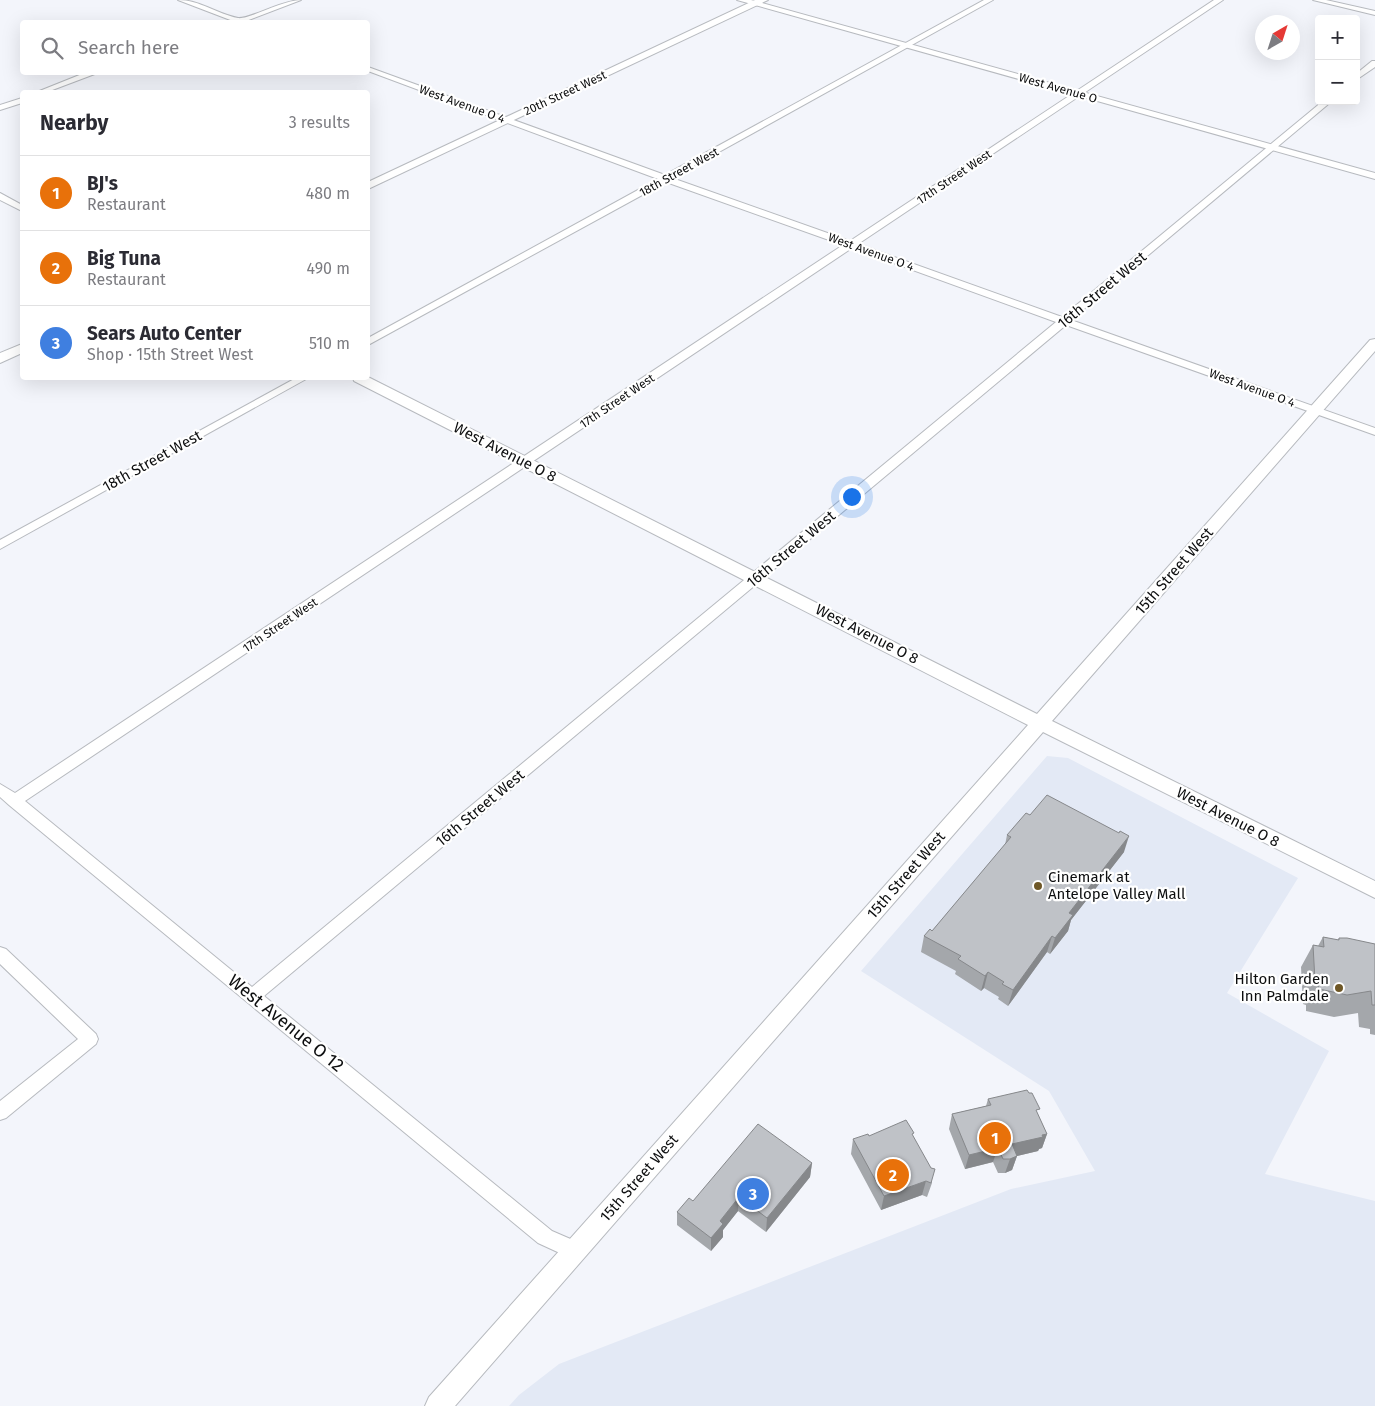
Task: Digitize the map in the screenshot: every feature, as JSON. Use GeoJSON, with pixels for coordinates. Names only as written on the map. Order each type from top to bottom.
{"type":"FeatureCollection","features":[{"type":"Feature","properties":{"kind":"main road","name":"20th Street West"},"geometry":{"type":"LineString","coordinates":[[370,185],[759,2]]}},
{"type":"Feature","properties":{"kind":"main road"},"geometry":{"type":"LineString","coordinates":[[0,359],[20,349]]}},
{"type":"Feature","properties":{"kind":"street"},"geometry":{"type":"LineString","coordinates":[[182,0],[234,20]]}},
{"type":"Feature","properties":{"kind":"street"},"geometry":{"type":"LineString","coordinates":[[244,20],[297,0]]}},
{"type":"Feature","properties":{"kind":"street","name":"West Avenue O"},"geometry":{"type":"LineString","coordinates":[[742,0],[759,2],[906,46],[1375,176]]}},
{"type":"Feature","properties":{"kind":"street","name":"18th Street West"},"geometry":{"type":"LineString","coordinates":[[370,341],[989,0]]}},
{"type":"Feature","properties":{"kind":"street","name":"17th Street West"},"geometry":{"type":"LineString","coordinates":[[14,801],[1219,0]]}},
{"type":"Feature","properties":{"kind":"street"},"geometry":{"type":"LineString","coordinates":[[1317,0],[1375,13]]}},
{"type":"Feature","properties":{"kind":"street"},"geometry":{"type":"LineString","coordinates":[[1360,75],[1375,62]]}},
{"type":"Feature","properties":{"kind":"street","name":"West Avenue O 4"},"geometry":{"type":"LineString","coordinates":[[370,70],[506,121],[1375,432]]}},
{"type":"Feature","properties":{"kind":"street"},"geometry":{"type":"LineString","coordinates":[[47,90],[88,75]]}},
{"type":"Feature","properties":{"kind":"street"},"geometry":{"type":"LineString","coordinates":[[0,108],[20,101]]}},
{"type":"Feature","properties":{"kind":"street","name":"16th Street West"},"geometry":{"type":"LineString","coordinates":[[254,996],[1323,105]]}},
{"type":"Feature","properties":{"kind":"street"},"geometry":{"type":"LineString","coordinates":[[0,196],[20,207]]}},
{"type":"Feature","properties":{"kind":"street","name":"15th Street West"},"geometry":{"type":"LineString","coordinates":[[438,1406],[1375,343]]}},
{"type":"Feature","properties":{"kind":"street","name":"18th Street West"},"geometry":{"type":"LineString","coordinates":[[0,545],[299,380]]}},
{"type":"Feature","properties":{"kind":"street","name":"West Avenue O 8"},"geometry":{"type":"LineString","coordinates":[[363,380],[1040,723],[1375,890]]}},
{"type":"Feature","properties":{"kind":"street","name":"West Avenue O 12"},"geometry":{"type":"LineString","coordinates":[[0,789],[545,1237],[575,1251]]}},
{"type":"Feature","properties":{"kind":"street"},"geometry":{"type":"LineString","coordinates":[[0,954],[90,1039],[0,1112]]}},
{"type":"Feature","properties":{"kind":"shaded area"},"geometry":{"type":"Polygon","coordinates":[[[1047,756],[1068,758],[1298,878],[1227,993],[1329,1051],[1265,1174],[1375,1201],[1375,1406],[509,1406],[519,1395],[559,1364],[1011,1189],[1095,1171],[1049,1091],[861,971],[1047,756]]]}},
{"type":"Feature","properties":{"kind":"building","name":"Cinemark at Antelope Valley Mall"},"geometry":{"type":"Polygon","coordinates":[[[1047,795],[1119,833],[1120,831],[1129,836],[1069,913],[1073,915],[1055,938],[1052,936],[1013,990],[1002,984],[1004,982],[988,972],[985,976],[958,959],[961,956],[924,936],[930,929],[932,931],[1011,837],[1007,835],[1026,813],[1030,815],[1047,795]]]}},
{"type":"Feature","properties":{"kind":"building"},"geometry":{"type":"Polygon","coordinates":[[[1323,937],[1339,940],[1339,938],[1347,938],[1375,944],[1375,1005],[1372,1005],[1371,991],[1347,995],[1319,989],[1318,982],[1315,981],[1313,945],[1324,947],[1323,937]]]}},
{"type":"Feature","properties":{"kind":"building"},"geometry":{"type":"Polygon","coordinates":[[[1027,1090],[1029,1093],[1032,1093],[1040,1109],[1036,1110],[1047,1134],[1042,1135],[1043,1137],[1012,1144],[1017,1156],[1010,1159],[1003,1159],[998,1148],[969,1155],[952,1114],[991,1105],[988,1099],[1027,1090]]]}},
{"type":"Feature","properties":{"kind":"building"},"geometry":{"type":"Polygon","coordinates":[[[906,1120],[931,1168],[935,1169],[931,1183],[926,1181],[884,1196],[853,1139],[868,1134],[869,1136],[906,1120]]]}},
{"type":"Feature","properties":{"kind":"building"},"geometry":{"type":"Polygon","coordinates":[[[758,1124],[812,1163],[767,1218],[739,1197],[720,1221],[723,1224],[711,1238],[677,1212],[689,1198],[693,1201],[758,1124]]]}},
{"type":"Feature","properties":{"kind":"place","name":"Cinemark at Antelope Valley Mall"},"geometry":{"type":"Point","coordinates":[1038,886]}},
{"type":"Feature","properties":{"kind":"place","name":"Hilton Garden Inn Palmdale"},"geometry":{"type":"Point","coordinates":[1339,988]}},
{"type":"Feature","properties":{"kind":"place","name":"BJ's"},"geometry":{"type":"Point","coordinates":[995,1138]}},
{"type":"Feature","properties":{"kind":"place","name":"Big Tuna"},"geometry":{"type":"Point","coordinates":[893,1175]}},
{"type":"Feature","properties":{"kind":"place","name":"Sears Auto Center"},"geometry":{"type":"Point","coordinates":[753,1194]}}]}
